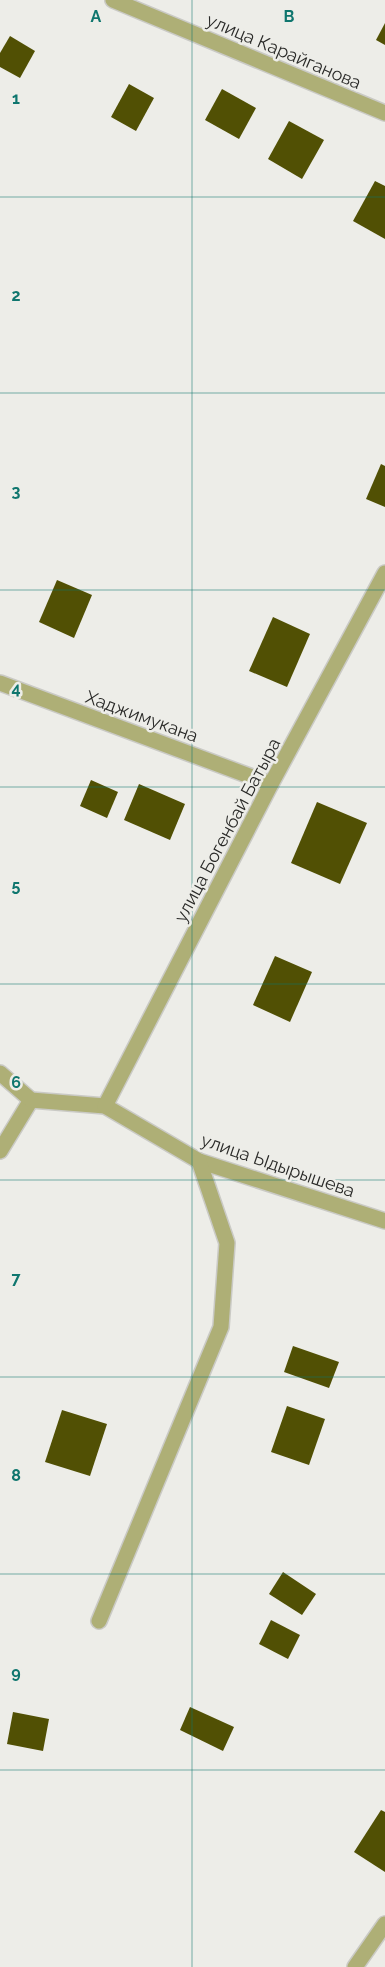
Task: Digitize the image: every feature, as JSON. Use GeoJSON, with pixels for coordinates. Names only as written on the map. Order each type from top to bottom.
{"type":"FeatureCollection","features":[{"type":"Feature","properties":{"kind":"street","name":"улица Карайганова"},"geometry":{"type":"LineString","coordinates":[[112,0],[385,113]]}},
{"type":"Feature","properties":{"kind":"street","name":"улица Богенбай Батыра"},"geometry":{"type":"LineString","coordinates":[[105,1106],[271,784],[385,573]]}},
{"type":"Feature","properties":{"kind":"street","name":"Хаджимукана"},"geometry":{"type":"LineString","coordinates":[[0,682],[271,784]]}},
{"type":"Feature","properties":{"kind":"street"},"geometry":{"type":"LineString","coordinates":[[0,1073],[31,1100],[0,1152]]}},
{"type":"Feature","properties":{"kind":"street","name":"улица Ыдырышева"},"geometry":{"type":"LineString","coordinates":[[31,1100],[105,1106],[199,1161],[385,1220]]}},
{"type":"Feature","properties":{"kind":"street"},"geometry":{"type":"LineString","coordinates":[[99,1621],[221,1327],[227,1243],[199,1161]]}},
{"type":"Feature","properties":{"kind":"street"},"geometry":{"type":"LineString","coordinates":[[355,1967],[385,1924]]}},
{"type":"Feature","properties":{"kind":"building"},"geometry":{"type":"Polygon","coordinates":[[[385,23],[385,45],[376,40],[385,23]]]}},
{"type":"Feature","properties":{"kind":"building"},"geometry":{"type":"Polygon","coordinates":[[[10,36],[35,51],[20,78],[0,67],[0,53],[10,36]]]}},
{"type":"Feature","properties":{"kind":"building"},"geometry":{"type":"Polygon","coordinates":[[[129,84],[154,98],[136,131],[111,117],[129,84]]]}},
{"type":"Feature","properties":{"kind":"building"},"geometry":{"type":"Polygon","coordinates":[[[222,89],[256,108],[239,139],[205,120],[222,89]]]}},
{"type":"Feature","properties":{"kind":"building"},"geometry":{"type":"Polygon","coordinates":[[[289,121],[324,140],[302,179],[268,159],[289,121]]]}},
{"type":"Feature","properties":{"kind":"building"},"geometry":{"type":"Polygon","coordinates":[[[375,181],[385,186],[385,239],[353,221],[375,181]]]}},
{"type":"Feature","properties":{"kind":"building"},"geometry":{"type":"Polygon","coordinates":[[[381,464],[385,466],[385,507],[366,499],[381,464]]]}},
{"type":"Feature","properties":{"kind":"building"},"geometry":{"type":"Polygon","coordinates":[[[57,580],[92,595],[74,638],[39,622],[57,580]]]}},
{"type":"Feature","properties":{"kind":"building"},"geometry":{"type":"Polygon","coordinates":[[[273,617],[310,634],[287,687],[249,671],[273,617]]]}},
{"type":"Feature","properties":{"kind":"building"},"geometry":{"type":"Polygon","coordinates":[[[91,780],[118,792],[107,818],[80,806],[91,780]]]}},
{"type":"Feature","properties":{"kind":"building"},"geometry":{"type":"Polygon","coordinates":[[[139,784],[185,804],[170,840],[124,820],[139,784]]]}},
{"type":"Feature","properties":{"kind":"building"},"geometry":{"type":"Polygon","coordinates":[[[317,802],[367,823],[340,884],[291,863],[317,802]]]}},
{"type":"Feature","properties":{"kind":"building"},"geometry":{"type":"Polygon","coordinates":[[[275,956],[312,972],[290,1022],[253,1005],[275,956]]]}},
{"type":"Feature","properties":{"kind":"building"},"geometry":{"type":"Polygon","coordinates":[[[293,1346],[339,1362],[329,1388],[284,1372],[293,1346]]]}},
{"type":"Feature","properties":{"kind":"building"},"geometry":{"type":"Polygon","coordinates":[[[287,1406],[325,1419],[309,1465],[271,1452],[287,1406]]]}},
{"type":"Feature","properties":{"kind":"building"},"geometry":{"type":"Polygon","coordinates":[[[62,1410],[107,1424],[90,1476],[45,1462],[62,1410]]]}},
{"type":"Feature","properties":{"kind":"building"},"geometry":{"type":"Polygon","coordinates":[[[283,1572],[316,1594],[302,1615],[269,1594],[283,1572]]]}},
{"type":"Feature","properties":{"kind":"building"},"geometry":{"type":"Polygon","coordinates":[[[271,1620],[300,1635],[288,1659],[259,1644],[271,1620]]]}},
{"type":"Feature","properties":{"kind":"building"},"geometry":{"type":"Polygon","coordinates":[[[190,1707],[234,1727],[223,1751],[180,1730],[190,1707]]]}},
{"type":"Feature","properties":{"kind":"building"},"geometry":{"type":"Polygon","coordinates":[[[13,1712],[49,1719],[43,1751],[7,1744],[13,1712]]]}},
{"type":"Feature","properties":{"kind":"building"},"geometry":{"type":"Polygon","coordinates":[[[381,1810],[385,1812],[385,1872],[354,1852],[381,1810]]]}}]}
